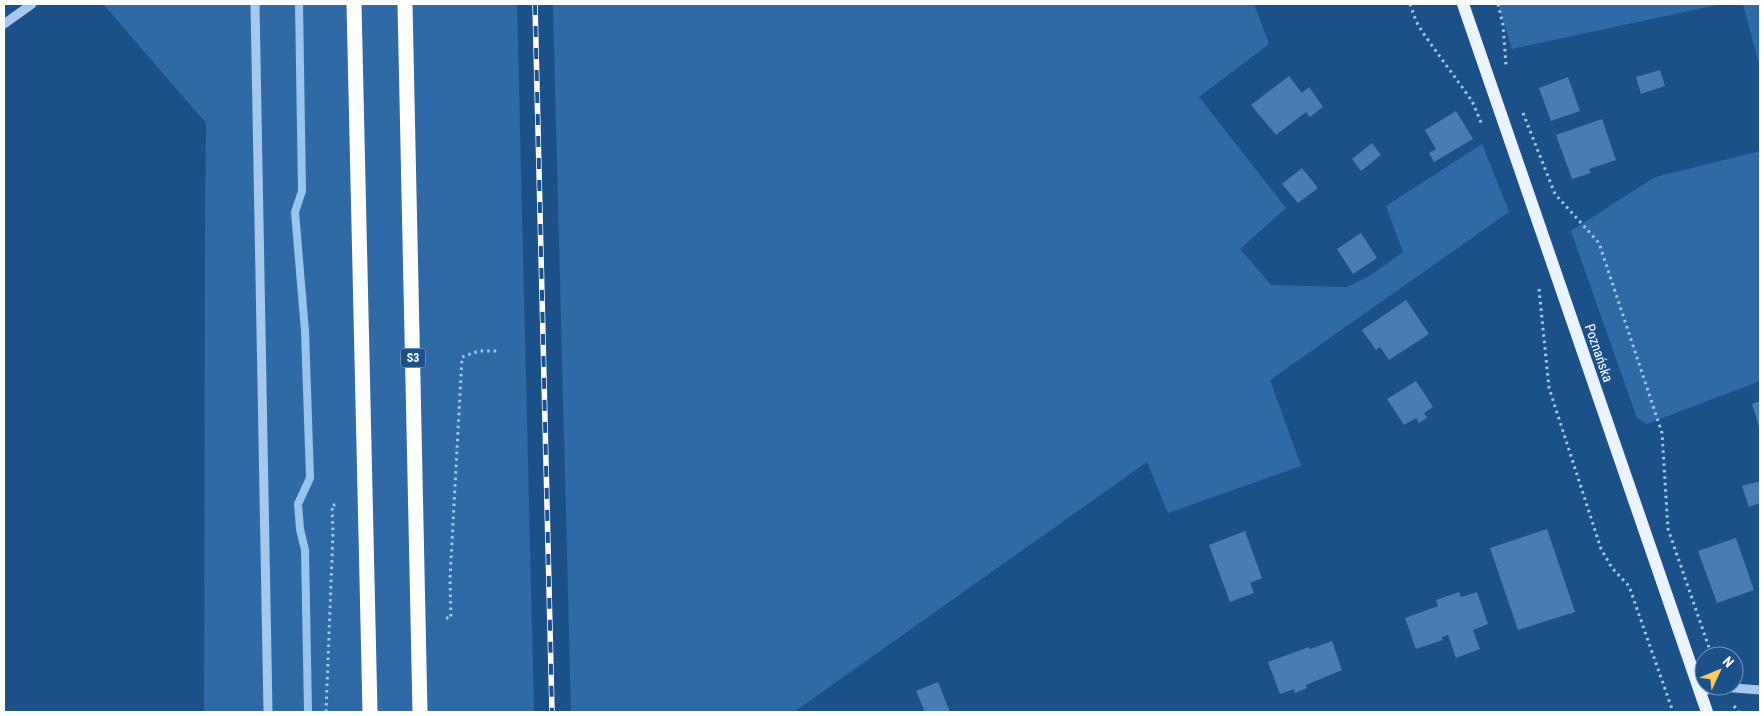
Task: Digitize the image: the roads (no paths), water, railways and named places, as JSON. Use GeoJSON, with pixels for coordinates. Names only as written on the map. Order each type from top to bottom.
{"type":"FeatureCollection","features":[{"type":"Feature","properties":{"kind":"highway"},"geometry":{"type":"LineString","coordinates":[[354,4],[370,712]]}},
{"type":"Feature","properties":{"kind":"highway","name":"S3"},"geometry":{"type":"LineString","coordinates":[[405,4],[420,712]]}},
{"type":"Feature","properties":{"kind":"main road","name":"Poznańska"},"geometry":{"type":"LineString","coordinates":[[1463,4],[1694,674]]}},
{"type":"Feature","properties":{"kind":"main road","name":"Poznańska"},"geometry":{"type":"LineString","coordinates":[[1702,696],[1707,712]]}},
{"type":"Feature","properties":{"kind":"street"},"geometry":{"type":"LineString","coordinates":[[4,24],[32,4]]}},
{"type":"Feature","properties":{"kind":"street"},"geometry":{"type":"LineString","coordinates":[[256,4],[268,712]]}},
{"type":"Feature","properties":{"kind":"street"},"geometry":{"type":"LineString","coordinates":[[1744,689],[1760,690]]}},
{"type":"Feature","properties":{"kind":"waterway"},"geometry":{"type":"LineString","coordinates":[[299,4],[302,191],[295,212],[305,331],[310,478],[298,504],[300,529],[305,550],[308,712]]}},
{"type":"Feature","properties":{"kind":"railway"},"geometry":{"type":"LineString","coordinates":[[535,4],[552,712]]}}]}
